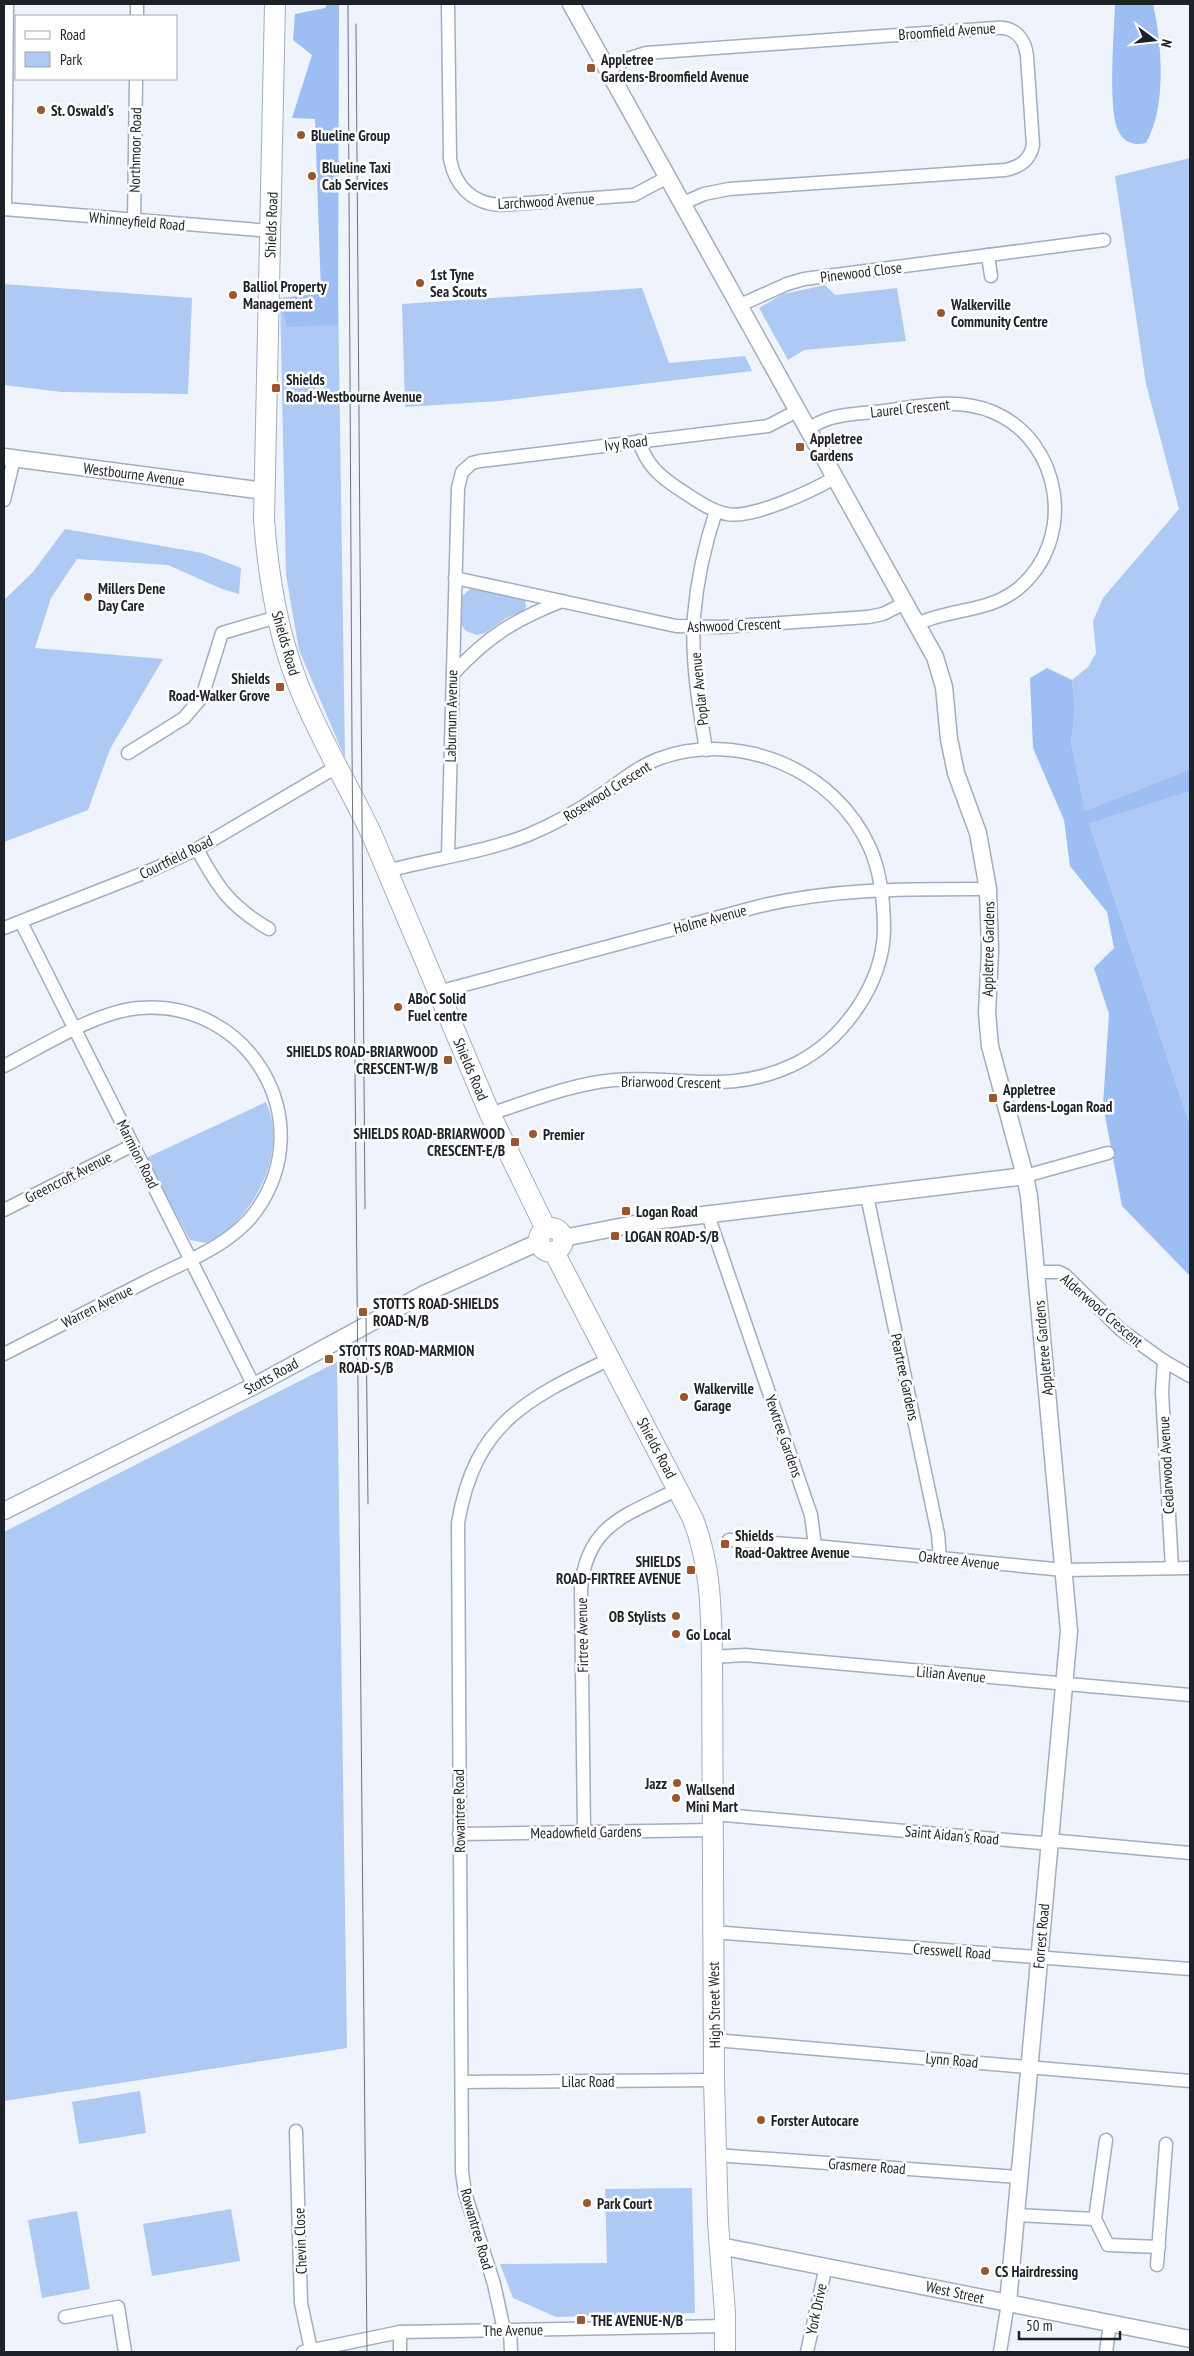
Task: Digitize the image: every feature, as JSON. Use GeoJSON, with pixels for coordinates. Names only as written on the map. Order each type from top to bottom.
{"type":"FeatureCollection","features":[{"type":"Feature","properties":{"kind":"main road","name":"Shields Road"},"geometry":{"type":"LineString","coordinates":[[275,4],[265,490],[266,546],[277,617],[297,684],[387,871],[490,1114],[610,1359],[693,1519],[707,1562],[711,1604],[712,1658]]}},
{"type":"Feature","properties":{"kind":"main road","name":"High Street West"},"geometry":{"type":"LineString","coordinates":[[712,1658],[714,2080],[725,2326],[724,2352]]}},
{"type":"Feature","properties":{"kind":"street"},"geometry":{"type":"LineString","coordinates":[[4,209],[7,4]]}},
{"type":"Feature","properties":{"kind":"street","name":"Larchwood Avenue"},"geometry":{"type":"LineString","coordinates":[[448,4],[450,159],[454,176],[470,196],[485,203],[500,206],[634,195],[666,178]]}},
{"type":"Feature","properties":{"kind":"street","name":"Appletree Gardens"},"geometry":{"type":"LineString","coordinates":[[571,4],[666,178],[917,624],[941,672],[952,755],[956,773],[978,833],[988,889],[990,942],[987,1013],[990,1046],[1025,1176],[1037,1272],[1064,1570]]}},
{"type":"Feature","properties":{"kind":"street","name":"Broomfield Avenue"},"geometry":{"type":"LineString","coordinates":[[607,70],[630,58],[646,53],[994,28],[1009,29],[1018,34],[1024,42],[1027,56],[1033,145],[1028,158],[1018,167],[1005,170],[729,189],[704,194],[681,204]]}},
{"type":"Feature","properties":{"kind":"street","name":"Northmoor Road"},"geometry":{"type":"LineString","coordinates":[[134,221],[136,80]]}},
{"type":"Feature","properties":{"kind":"street","name":"Whinneyfield Road"},"geometry":{"type":"LineString","coordinates":[[4,209],[270,231]]}},
{"type":"Feature","properties":{"kind":"street","name":"Pinewood Close"},"geometry":{"type":"LineString","coordinates":[[738,306],[787,284],[804,279],[1104,240]]}},
{"type":"Feature","properties":{"kind":"street"},"geometry":{"type":"LineString","coordinates":[[988,255],[991,276]]}},
{"type":"Feature","properties":{"kind":"street","name":"Laurel Crescent"},"geometry":{"type":"LineString","coordinates":[[807,429],[826,419],[844,415],[940,404],[962,404],[993,412],[1013,423],[1029,437],[1041,454],[1051,476],[1056,512],[1051,539],[1038,566],[1019,588],[996,602],[972,610],[937,615],[917,624]]}},
{"type":"Feature","properties":{"kind":"street","name":"Ivy Road"},"geometry":{"type":"LineString","coordinates":[[459,479],[467,467],[480,461],[768,426],[797,411]]}},
{"type":"Feature","properties":{"kind":"street"},"geometry":{"type":"LineString","coordinates":[[639,441],[647,461],[654,471],[682,491],[716,511],[731,515],[746,513],[804,495],[834,478]]}},
{"type":"Feature","properties":{"kind":"street"},"geometry":{"type":"LineString","coordinates":[[4,500],[9,458]]}},
{"type":"Feature","properties":{"kind":"street","name":"Westbourne Avenue"},"geometry":{"type":"LineString","coordinates":[[9,458],[265,490]]}},
{"type":"Feature","properties":{"kind":"street","name":"Laburnum Avenue"},"geometry":{"type":"LineString","coordinates":[[448,855],[454,578],[459,479]]}},
{"type":"Feature","properties":{"kind":"street","name":"Poplar Avenue"},"geometry":{"type":"LineString","coordinates":[[706,750],[696,669],[695,628],[697,596],[716,511]]}},
{"type":"Feature","properties":{"kind":"street","name":"Ashwood Crescent"},"geometry":{"type":"LineString","coordinates":[[454,578],[659,623],[695,628],[868,617],[882,614],[905,603]]}},
{"type":"Feature","properties":{"kind":"street"},"geometry":{"type":"LineString","coordinates":[[452,674],[475,651],[502,629],[520,618],[562,601]]}},
{"type":"Feature","properties":{"kind":"street"},"geometry":{"type":"LineString","coordinates":[[128,753],[184,718],[202,697],[222,633],[277,617]]}},
{"type":"Feature","properties":{"kind":"street","name":"Rosewood Crescent"},"geometry":{"type":"LineString","coordinates":[[387,871],[448,855],[503,844],[528,835],[579,810],[639,768],[658,760],[706,750],[733,750],[769,758],[796,770],[822,786],[842,806],[860,829],[876,865],[881,890]]}},
{"type":"Feature","properties":{"kind":"street","name":"Courtfield Road"},"geometry":{"type":"LineString","coordinates":[[4,928],[154,869],[197,849],[338,766]]}},
{"type":"Feature","properties":{"kind":"street"},"geometry":{"type":"LineString","coordinates":[[197,849],[222,892],[244,914],[268,929]]}},
{"type":"Feature","properties":{"kind":"street","name":"Holme Avenue"},"geometry":{"type":"LineString","coordinates":[[438,992],[785,900],[835,892],[988,889]]}},
{"type":"Feature","properties":{"kind":"street","name":"Briarwood Crescent"},"geometry":{"type":"LineString","coordinates":[[490,1114],[594,1083],[634,1080],[707,1084],[729,1083],[769,1074],[816,1052],[844,1026],[873,978],[881,954],[884,937],[881,890]]}},
{"type":"Feature","properties":{"kind":"street","name":"Marmion Road"},"geometry":{"type":"LineString","coordinates":[[21,922],[254,1386]]}},
{"type":"Feature","properties":{"kind":"street","name":"Warren Avenue"},"geometry":{"type":"LineString","coordinates":[[4,1066],[110,1015],[138,1008],[157,1008],[192,1013],[224,1028],[252,1055],[270,1085],[279,1113],[280,1146],[277,1163],[266,1195],[256,1211],[234,1233],[191,1258],[4,1354]]}},
{"type":"Feature","properties":{"kind":"street","name":"Greencroft Avenue"},"geometry":{"type":"LineString","coordinates":[[4,1210],[132,1145]]}},
{"type":"Feature","properties":{"kind":"street"},"geometry":{"type":"LineString","coordinates":[[551,1240],[609,1227],[1025,1176],[1108,1152]]}},
{"type":"Feature","properties":{"kind":"street","name":"Peartree Gardens"},"geometry":{"type":"LineString","coordinates":[[867,1196],[938,1534],[940,1558]]}},
{"type":"Feature","properties":{"kind":"street","name":"Yewtree Gardens"},"geometry":{"type":"LineString","coordinates":[[708,1215],[811,1515],[815,1546]]}},
{"type":"Feature","properties":{"kind":"street","name":"Stotts Road"},"geometry":{"type":"LineString","coordinates":[[4,1511],[254,1386],[415,1298],[551,1240]]}},
{"type":"Feature","properties":{"kind":"street","name":"Alderwood Crescent"},"geometry":{"type":"LineString","coordinates":[[1037,1272],[1059,1272],[1070,1278],[1110,1321],[1164,1361],[1190,1376]]}},
{"type":"Feature","properties":{"kind":"street","name":"Rowantree Road"},"geometry":{"type":"LineString","coordinates":[[511,2352],[494,2284],[463,2183],[457,1539],[461,1501],[468,1477],[484,1446],[495,1431],[513,1414],[545,1391],[610,1359]]}},
{"type":"Feature","properties":{"kind":"street","name":"Cedarwood Avenue"},"geometry":{"type":"LineString","coordinates":[[1164,1361],[1162,1392],[1172,1568]]}},
{"type":"Feature","properties":{"kind":"street","name":"Firtree Avenue"},"geometry":{"type":"LineString","coordinates":[[584,1831],[582,1588],[585,1562],[595,1541],[610,1526],[678,1489]]}},
{"type":"Feature","properties":{"kind":"street","name":"Oaktree Avenue"},"geometry":{"type":"LineString","coordinates":[[729,1540],[815,1546],[1064,1570],[1190,1568]]}},
{"type":"Feature","properties":{"kind":"street","name":"Forrest Road"},"geometry":{"type":"LineString","coordinates":[[1008,2303],[1066,1684],[1070,1631],[1064,1570]]}},
{"type":"Feature","properties":{"kind":"street","name":"Lilian Avenue"},"geometry":{"type":"LineString","coordinates":[[712,1658],[745,1655],[1190,1695]]}},
{"type":"Feature","properties":{"kind":"street","name":"Meadowfield Gardens"},"geometry":{"type":"LineString","coordinates":[[459,1834],[584,1831],[713,1822]]}},
{"type":"Feature","properties":{"kind":"street","name":"Saint Aidan's Road"},"geometry":{"type":"LineString","coordinates":[[713,1822],[1041,1843],[1050,1841],[1190,1853]]}},
{"type":"Feature","properties":{"kind":"street","name":"Cresswell Road"},"geometry":{"type":"LineString","coordinates":[[713,1932],[1190,1969]]}},
{"type":"Feature","properties":{"kind":"street","name":"Lynn Road"},"geometry":{"type":"LineString","coordinates":[[714,2040],[1190,2081]]}},
{"type":"Feature","properties":{"kind":"street","name":"Lilac Road"},"geometry":{"type":"LineString","coordinates":[[462,2082],[714,2080]]}},
{"type":"Feature","properties":{"kind":"street","name":"Chevin Close"},"geometry":{"type":"LineString","coordinates":[[296,2131],[301,2304],[307,2351]]}},
{"type":"Feature","properties":{"kind":"street"},"geometry":{"type":"LineString","coordinates":[[1106,2140],[1095,2219],[1108,2246],[1159,2247]]}},
{"type":"Feature","properties":{"kind":"street"},"geometry":{"type":"LineString","coordinates":[[1157,2265],[1166,2144]]}},
{"type":"Feature","properties":{"kind":"street","name":"Grasmere Road"},"geometry":{"type":"LineString","coordinates":[[716,2155],[1019,2177]]}},
{"type":"Feature","properties":{"kind":"street"},"geometry":{"type":"LineString","coordinates":[[1016,2215],[1095,2219]]}},
{"type":"Feature","properties":{"kind":"street","name":"West Street"},"geometry":{"type":"LineString","coordinates":[[720,2246],[1190,2339]]}},
{"type":"Feature","properties":{"kind":"street","name":"York Drive"},"geometry":{"type":"LineString","coordinates":[[807,2352],[826,2266]]}},
{"type":"Feature","properties":{"kind":"street"},"geometry":{"type":"LineString","coordinates":[[1000,2352],[1008,2303]]}},
{"type":"Feature","properties":{"kind":"street"},"geometry":{"type":"LineString","coordinates":[[65,2316],[118,2308],[125,2352]]}},
{"type":"Feature","properties":{"kind":"street"},"geometry":{"type":"LineString","coordinates":[[1106,2352],[1110,2323]]}},
{"type":"Feature","properties":{"kind":"street","name":"The Avenue"},"geometry":{"type":"LineString","coordinates":[[307,2351],[400,2332],[725,2326]]}},
{"type":"Feature","properties":{"kind":"street"},"geometry":{"type":"LineString","coordinates":[[400,2332],[400,2352]]}},
{"type":"Feature","properties":{"kind":"green space"},"geometry":{"type":"Polygon","coordinates":[[[1190,158],[1190,1125],[1085,811],[1071,742],[1075,711],[1072,680],[1088,667],[1096,653],[1093,621],[1103,598],[1179,509],[1146,384],[1115,176],[1190,158]]]}},
{"type":"Feature","properties":{"kind":"green space"},"geometry":{"type":"Polygon","coordinates":[[[4,284],[192,298],[188,394],[62,392],[4,385],[4,284]]]}},
{"type":"Feature","properties":{"kind":"green space"},"geometry":{"type":"Polygon","coordinates":[[[825,285],[835,295],[897,288],[906,341],[804,350],[788,360],[759,308],[783,294],[825,285]]]}},
{"type":"Feature","properties":{"kind":"green space"},"geometry":{"type":"Polygon","coordinates":[[[642,288],[669,363],[745,356],[752,371],[499,401],[405,407],[402,304],[642,288]]]}},
{"type":"Feature","properties":{"kind":"green space"},"geometry":{"type":"Polygon","coordinates":[[[338,292],[345,758],[299,650],[286,575],[280,298],[338,292]]]}},
{"type":"Feature","properties":{"kind":"green space"},"geometry":{"type":"Polygon","coordinates":[[[65,529],[202,553],[241,568],[239,594],[222,589],[168,565],[77,559],[51,598],[35,648],[163,659],[110,749],[88,810],[4,842],[4,600],[33,572],[65,529]]]}},
{"type":"Feature","properties":{"kind":"green space"},"geometry":{"type":"Polygon","coordinates":[[[477,587],[525,599],[526,606],[524,611],[506,618],[485,633],[477,635],[466,631],[460,623],[460,598],[469,590],[477,587]]]}},
{"type":"Feature","properties":{"kind":"green space"},"geometry":{"type":"Polygon","coordinates":[[[266,1102],[272,1119],[272,1154],[267,1171],[252,1203],[241,1217],[220,1235],[206,1243],[190,1240],[146,1158],[266,1102]]]}},
{"type":"Feature","properties":{"kind":"green space"},"geometry":{"type":"Polygon","coordinates":[[[337,1362],[347,2048],[4,2101],[4,1532],[337,1362]]]}},
{"type":"Feature","properties":{"kind":"green space"},"geometry":{"type":"Polygon","coordinates":[[[140,2091],[146,2133],[79,2144],[72,2102],[140,2091]]]}},
{"type":"Feature","properties":{"kind":"green space"},"geometry":{"type":"Polygon","coordinates":[[[692,2188],[695,2313],[556,2317],[513,2298],[500,2264],[607,2263],[605,2189],[692,2188]]]}},
{"type":"Feature","properties":{"kind":"green space"},"geometry":{"type":"Polygon","coordinates":[[[231,2209],[240,2261],[152,2276],[143,2224],[231,2209]]]}},
{"type":"Feature","properties":{"kind":"green space"},"geometry":{"type":"Polygon","coordinates":[[[77,2211],[90,2289],[42,2298],[28,2220],[77,2211]]]}},
{"type":"Feature","properties":{"kind":"shaded area"},"geometry":{"type":"Polygon","coordinates":[[[327,4],[339,4],[338,325],[287,327],[280,298],[321,294],[315,119],[292,118],[312,55],[293,40],[295,14],[325,8],[327,4]]]}},
{"type":"Feature","properties":{"kind":"shaded area"},"geometry":{"type":"Polygon","coordinates":[[[1115,4],[1153,4],[1159,38],[1161,75],[1157,112],[1153,128],[1146,143],[1137,144],[1123,138],[1118,130],[1115,119],[1112,69],[1115,4]]]}},
{"type":"Feature","properties":{"kind":"shaded area"},"geometry":{"type":"Polygon","coordinates":[[[1047,668],[1072,680],[1075,711],[1071,742],[1085,811],[1190,770],[1190,791],[1089,823],[1190,1125],[1190,1276],[1122,1206],[1103,1105],[1109,1014],[1094,968],[1114,948],[1107,912],[1070,866],[1064,820],[1033,748],[1030,678],[1047,668]]]}},
{"type":"Feature","properties":{"kind":"tram line"},"geometry":{"type":"LineString","coordinates":[[348,4],[352,748],[367,2352]]}},
{"type":"Feature","properties":{"kind":"tram line"},"geometry":{"type":"LineString","coordinates":[[356,24],[365,1209]]}},
{"type":"Feature","properties":{"kind":"tram line"},"geometry":{"type":"LineString","coordinates":[[366,1316],[368,1504]]}},
{"type":"Feature","properties":{"kind":"place","name":"Appletree Gardens-Broomfield Avenue"},"geometry":{"type":"Point","coordinates":[591,68]}},
{"type":"Feature","properties":{"kind":"place","name":"St. Oswald's"},"geometry":{"type":"Point","coordinates":[41,110]}},
{"type":"Feature","properties":{"kind":"place","name":"Blueline Group"},"geometry":{"type":"Point","coordinates":[301,135]}},
{"type":"Feature","properties":{"kind":"place","name":"Blueline Taxi Cab Services"},"geometry":{"type":"Point","coordinates":[312,176]}},
{"type":"Feature","properties":{"kind":"place","name":"1st Tyne Sea Scouts"},"geometry":{"type":"Point","coordinates":[420,283]}},
{"type":"Feature","properties":{"kind":"place","name":"Balliol Property Management"},"geometry":{"type":"Point","coordinates":[233,295]}},
{"type":"Feature","properties":{"kind":"place","name":"Walkerville Community Centre"},"geometry":{"type":"Point","coordinates":[941,313]}},
{"type":"Feature","properties":{"kind":"place","name":"Shields Road-Westbourne Avenue"},"geometry":{"type":"Point","coordinates":[276,388]}},
{"type":"Feature","properties":{"kind":"place","name":"Appletree Gardens"},"geometry":{"type":"Point","coordinates":[800,447]}},
{"type":"Feature","properties":{"kind":"place","name":"Millers Dene Day Care"},"geometry":{"type":"Point","coordinates":[88,597]}},
{"type":"Feature","properties":{"kind":"place","name":"Shields Road-Walker Grove"},"geometry":{"type":"Point","coordinates":[280,687]}},
{"type":"Feature","properties":{"kind":"place","name":"ABoC Solid Fuel centre"},"geometry":{"type":"Point","coordinates":[398,1007]}},
{"type":"Feature","properties":{"kind":"place","name":"SHIELDS ROAD-BRIARWOOD CRESCENT-W/B"},"geometry":{"type":"Point","coordinates":[448,1060]}},
{"type":"Feature","properties":{"kind":"place","name":"Appletree Gardens-Logan Road"},"geometry":{"type":"Point","coordinates":[993,1098]}},
{"type":"Feature","properties":{"kind":"place","name":"Premier"},"geometry":{"type":"Point","coordinates":[533,1134]}},
{"type":"Feature","properties":{"kind":"place","name":"SHIELDS ROAD-BRIARWOOD CRESCENT-E/B"},"geometry":{"type":"Point","coordinates":[515,1142]}},
{"type":"Feature","properties":{"kind":"place","name":"Logan Road"},"geometry":{"type":"Point","coordinates":[626,1211]}},
{"type":"Feature","properties":{"kind":"place","name":"LOGAN ROAD-S/B"},"geometry":{"type":"Point","coordinates":[615,1236]}},
{"type":"Feature","properties":{"kind":"place","name":"STOTTS ROAD-SHIELDS ROAD-N/B"},"geometry":{"type":"Point","coordinates":[363,1312]}},
{"type":"Feature","properties":{"kind":"place","name":"STOTTS ROAD-MARMION ROAD-S/B"},"geometry":{"type":"Point","coordinates":[329,1359]}},
{"type":"Feature","properties":{"kind":"place","name":"Walkerville Garage"},"geometry":{"type":"Point","coordinates":[684,1397]}},
{"type":"Feature","properties":{"kind":"place","name":"Shields Road-Oaktree Avenue"},"geometry":{"type":"Point","coordinates":[725,1544]}},
{"type":"Feature","properties":{"kind":"place","name":"SHIELDS ROAD-FIRTREE AVENUE"},"geometry":{"type":"Point","coordinates":[691,1570]}},
{"type":"Feature","properties":{"kind":"place","name":"OB Stylists"},"geometry":{"type":"Point","coordinates":[676,1616]}},
{"type":"Feature","properties":{"kind":"place","name":"Go Local"},"geometry":{"type":"Point","coordinates":[676,1634]}},
{"type":"Feature","properties":{"kind":"place","name":"Jazz"},"geometry":{"type":"Point","coordinates":[677,1783]}},
{"type":"Feature","properties":{"kind":"place","name":"Wallsend Mini Mart"},"geometry":{"type":"Point","coordinates":[676,1798]}},
{"type":"Feature","properties":{"kind":"place","name":"Forster Autocare"},"geometry":{"type":"Point","coordinates":[761,2120]}},
{"type":"Feature","properties":{"kind":"place","name":"Park Court"},"geometry":{"type":"Point","coordinates":[587,2203]}},
{"type":"Feature","properties":{"kind":"place","name":"CS Hairdressing"},"geometry":{"type":"Point","coordinates":[985,2271]}},
{"type":"Feature","properties":{"kind":"place","name":"THE AVENUE-N/B"},"geometry":{"type":"Point","coordinates":[581,2320]}}]}
